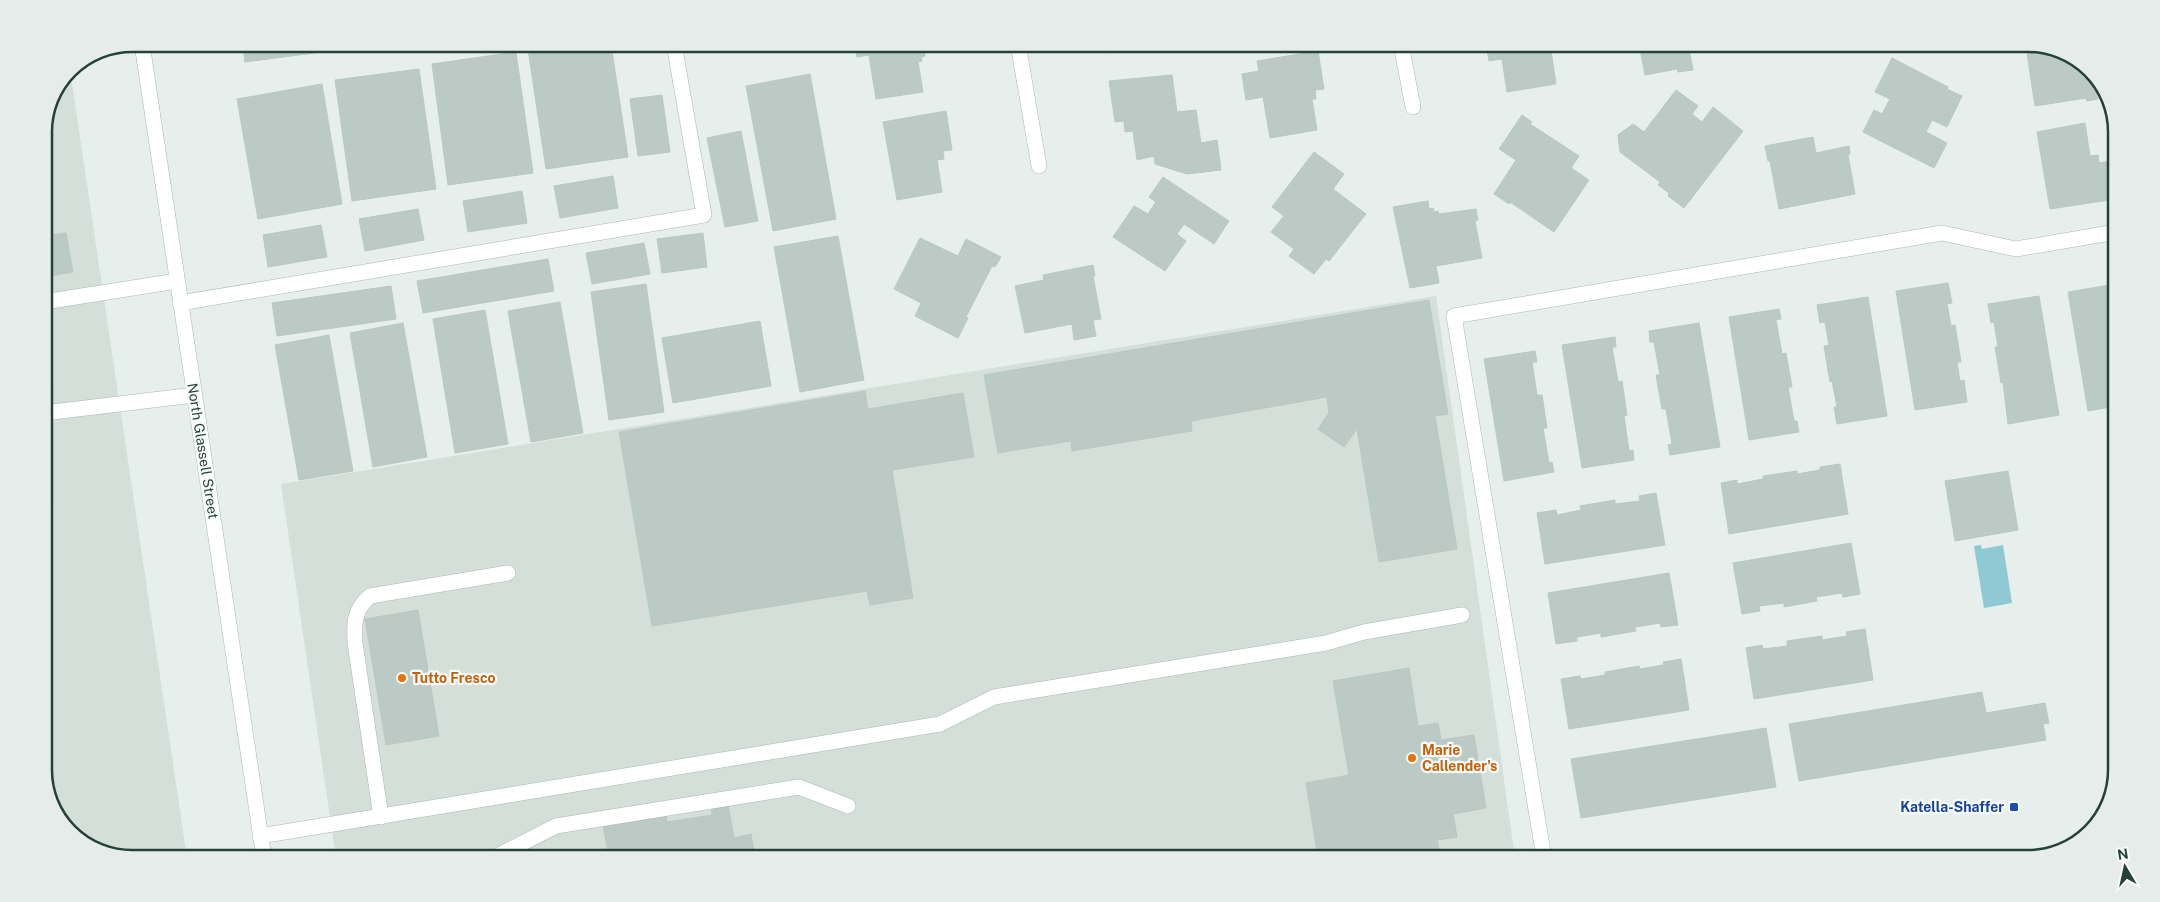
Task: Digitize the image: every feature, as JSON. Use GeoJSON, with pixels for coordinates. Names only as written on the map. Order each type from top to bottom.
{"type":"FeatureCollection","features":[{"type":"Feature","properties":{"kind":"main road","name":"North Glassell Street"},"geometry":{"type":"LineString","coordinates":[[143,52],[263,850]]}},
{"type":"Feature","properties":{"kind":"main road"},"geometry":{"type":"LineString","coordinates":[[180,303],[704,215],[675,52]]}},
{"type":"Feature","properties":{"kind":"main road"},"geometry":{"type":"LineString","coordinates":[[1019,52],[1039,166]]}},
{"type":"Feature","properties":{"kind":"main road"},"geometry":{"type":"LineString","coordinates":[[1403,52],[1412,108]]}},
{"type":"Feature","properties":{"kind":"main road"},"geometry":{"type":"LineString","coordinates":[[1543,850],[1454,316],[1942,233],[2016,249],[2107,234]]}},
{"type":"Feature","properties":{"kind":"main road"},"geometry":{"type":"LineString","coordinates":[[53,301],[177,280]]}},
{"type":"Feature","properties":{"kind":"main road"},"geometry":{"type":"LineString","coordinates":[[53,412],[194,394]]}},
{"type":"Feature","properties":{"kind":"main road"},"geometry":{"type":"LineString","coordinates":[[382,817],[355,643],[354,622],[361,604],[370,596],[508,573]]}},
{"type":"Feature","properties":{"kind":"main road"},"geometry":{"type":"LineString","coordinates":[[260,836],[940,724],[994,696],[1326,643],[1364,632],[1462,615]]}},
{"type":"Feature","properties":{"kind":"main road"},"geometry":{"type":"LineString","coordinates":[[509,850],[556,826],[799,787],[848,806]]}},
{"type":"Feature","properties":{"kind":"shaded area"},"geometry":{"type":"Polygon","coordinates":[[[72,81],[186,850],[132,850],[117,848],[92,839],[76,826],[66,814],[54,785],[53,127],[55,112],[59,102],[72,81]]]}},
{"type":"Feature","properties":{"kind":"shaded area"},"geometry":{"type":"Polygon","coordinates":[[[1436,296],[1514,850],[335,850],[281,484],[1436,296]]]}},
{"type":"Feature","properties":{"kind":"water"},"geometry":{"type":"Polygon","coordinates":[[[1981,545],[1982,549],[2003,545],[2012,603],[1984,608],[1974,546],[1981,545]]]}},
{"type":"Feature","properties":{"kind":"building"},"geometry":{"type":"Polygon","coordinates":[[[244,52],[322,52],[245,62],[244,52]]]}},
{"type":"Feature","properties":{"kind":"building"},"geometry":{"type":"Polygon","coordinates":[[[516,52],[533,173],[448,185],[432,64],[516,52]]]}},
{"type":"Feature","properties":{"kind":"building"},"geometry":{"type":"Polygon","coordinates":[[[528,52],[612,52],[628,157],[546,169],[528,52]]]}},
{"type":"Feature","properties":{"kind":"building"},"geometry":{"type":"Polygon","coordinates":[[[856,52],[924,52],[925,56],[921,57],[922,61],[918,62],[923,92],[876,99],[869,55],[857,57],[856,52]]]}},
{"type":"Feature","properties":{"kind":"building"},"geometry":{"type":"Polygon","coordinates":[[[1318,52],[1324,89],[1315,90],[1316,99],[1312,99],[1317,130],[1270,138],[1263,97],[1246,100],[1242,74],[1259,71],[1257,61],[1318,52]]]}},
{"type":"Feature","properties":{"kind":"building"},"geometry":{"type":"Polygon","coordinates":[[[1487,52],[1551,52],[1556,84],[1507,92],[1502,59],[1489,61],[1487,52]]]}},
{"type":"Feature","properties":{"kind":"building"},"geometry":{"type":"Polygon","coordinates":[[[1641,52],[1690,52],[1693,70],[1678,72],[1677,69],[1645,75],[1641,52]]]}},
{"type":"Feature","properties":{"kind":"building"},"geometry":{"type":"Polygon","coordinates":[[[2027,53],[2043,54],[2068,63],[2088,80],[2097,93],[2098,99],[2087,101],[2086,98],[2035,106],[2027,53]]]}},
{"type":"Feature","properties":{"kind":"building"},"geometry":{"type":"Polygon","coordinates":[[[1892,58],[1962,96],[1947,127],[1932,120],[1926,132],[1947,143],[1934,168],[1863,132],[1874,110],[1882,114],[1890,99],[1875,92],[1892,58]]]}},
{"type":"Feature","properties":{"kind":"building"},"geometry":{"type":"Polygon","coordinates":[[[419,69],[436,189],[352,201],[335,80],[419,69]]]}},
{"type":"Feature","properties":{"kind":"building"},"geometry":{"type":"Polygon","coordinates":[[[810,74],[836,219],[773,231],[746,86],[810,74]]]}},
{"type":"Feature","properties":{"kind":"building"},"geometry":{"type":"Polygon","coordinates":[[[1172,75],[1177,112],[1196,110],[1201,143],[1217,140],[1221,170],[1187,174],[1155,164],[1154,156],[1137,160],[1133,131],[1125,132],[1124,121],[1115,122],[1109,81],[1172,75]]]}},
{"type":"Feature","properties":{"kind":"building"},"geometry":{"type":"Polygon","coordinates":[[[322,84],[342,204],[258,219],[237,99],[322,84]]]}},
{"type":"Feature","properties":{"kind":"building"},"geometry":{"type":"Polygon","coordinates":[[[1676,90],[1698,106],[1692,114],[1702,122],[1713,107],[1743,131],[1684,208],[1668,196],[1669,193],[1658,185],[1660,182],[1620,152],[1618,135],[1633,124],[1644,132],[1676,90]]]}},
{"type":"Feature","properties":{"kind":"building"},"geometry":{"type":"Polygon","coordinates":[[[662,95],[670,152],[638,156],[630,99],[662,95]]]}},
{"type":"Feature","properties":{"kind":"building"},"geometry":{"type":"Polygon","coordinates":[[[946,111],[952,150],[943,151],[944,159],[937,160],[942,192],[897,200],[883,122],[946,111]]]}},
{"type":"Feature","properties":{"kind":"building"},"geometry":{"type":"Polygon","coordinates":[[[1522,115],[1532,122],[1530,124],[1579,156],[1571,168],[1589,180],[1554,232],[1510,202],[1509,204],[1494,194],[1516,160],[1499,149],[1522,115]]]}},
{"type":"Feature","properties":{"kind":"building"},"geometry":{"type":"Polygon","coordinates":[[[2085,123],[2090,156],[2098,155],[2099,163],[2107,162],[2107,200],[2050,209],[2037,132],[2085,123]]]}},
{"type":"Feature","properties":{"kind":"building"},"geometry":{"type":"Polygon","coordinates":[[[741,131],[758,221],[725,227],[707,138],[741,131]]]}},
{"type":"Feature","properties":{"kind":"building"},"geometry":{"type":"Polygon","coordinates":[[[1813,137],[1816,153],[1849,146],[1850,154],[1848,155],[1855,194],[1779,209],[1770,161],[1768,161],[1765,146],[1813,137]]]}},
{"type":"Feature","properties":{"kind":"building"},"geometry":{"type":"Polygon","coordinates":[[[1314,152],[1344,174],[1333,189],[1366,214],[1329,261],[1326,259],[1314,274],[1289,256],[1294,249],[1271,232],[1284,216],[1272,207],[1314,152]]]}},
{"type":"Feature","properties":{"kind":"building"},"geometry":{"type":"Polygon","coordinates":[[[613,176],[618,208],[560,218],[554,186],[613,176]]]}},
{"type":"Feature","properties":{"kind":"building"},"geometry":{"type":"Polygon","coordinates":[[[1163,177],[1229,221],[1214,244],[1184,224],[1177,234],[1186,241],[1165,271],[1113,237],[1134,206],[1148,214],[1156,202],[1149,197],[1163,177]]]}},
{"type":"Feature","properties":{"kind":"building"},"geometry":{"type":"Polygon","coordinates":[[[522,191],[527,223],[468,232],[463,201],[522,191]]]}},
{"type":"Feature","properties":{"kind":"building"},"geometry":{"type":"Polygon","coordinates":[[[1428,201],[1429,209],[1433,208],[1434,212],[1438,211],[1439,214],[1476,209],[1478,220],[1475,221],[1482,258],[1436,266],[1439,283],[1410,288],[1393,207],[1428,201]]]}},
{"type":"Feature","properties":{"kind":"building"},"geometry":{"type":"Polygon","coordinates":[[[418,209],[424,240],[365,251],[359,219],[418,209]]]}},
{"type":"Feature","properties":{"kind":"building"},"geometry":{"type":"Polygon","coordinates":[[[321,225],[327,257],[268,267],[263,235],[321,225]]]}},
{"type":"Feature","properties":{"kind":"building"},"geometry":{"type":"Polygon","coordinates":[[[66,233],[73,272],[53,275],[53,235],[66,233]]]}},
{"type":"Feature","properties":{"kind":"building"},"geometry":{"type":"Polygon","coordinates":[[[703,233],[707,267],[662,273],[657,239],[703,233]]]}},
{"type":"Feature","properties":{"kind":"building"},"geometry":{"type":"Polygon","coordinates":[[[838,236],[864,380],[800,392],[774,247],[838,236]]]}},
{"type":"Feature","properties":{"kind":"building"},"geometry":{"type":"Polygon","coordinates":[[[920,238],[958,256],[966,239],[1001,257],[995,267],[992,266],[966,317],[968,318],[958,338],[915,316],[921,303],[894,289],[920,238]]]}},
{"type":"Feature","properties":{"kind":"building"},"geometry":{"type":"Polygon","coordinates":[[[644,243],[650,274],[592,284],[586,253],[644,243]]]}},
{"type":"Feature","properties":{"kind":"building"},"geometry":{"type":"Polygon","coordinates":[[[548,259],[554,291],[423,313],[417,281],[548,259]]]}},
{"type":"Feature","properties":{"kind":"building"},"geometry":{"type":"Polygon","coordinates":[[[1093,265],[1095,276],[1093,276],[1101,319],[1093,320],[1096,336],[1074,340],[1072,324],[1025,333],[1015,286],[1044,280],[1043,275],[1093,265]]]}},
{"type":"Feature","properties":{"kind":"building"},"geometry":{"type":"Polygon","coordinates":[[[1948,283],[1952,303],[1947,304],[1951,326],[1955,325],[1961,362],[1957,362],[1960,381],[1964,380],[1967,402],[1915,410],[1896,291],[1948,283]]]}},
{"type":"Feature","properties":{"kind":"building"},"geometry":{"type":"Polygon","coordinates":[[[646,284],[664,412],[609,420],[591,292],[646,284]]]}},
{"type":"Feature","properties":{"kind":"building"},"geometry":{"type":"Polygon","coordinates":[[[2107,285],[2107,408],[2088,411],[2068,292],[2107,285]]]}},
{"type":"Feature","properties":{"kind":"building"},"geometry":{"type":"Polygon","coordinates":[[[391,286],[396,319],[277,336],[272,303],[391,286]]]}},
{"type":"Feature","properties":{"kind":"building"},"geometry":{"type":"Polygon","coordinates":[[[2039,296],[2059,415],[2008,424],[2003,382],[2001,383],[1995,347],[1998,347],[1994,322],[1991,323],[1988,304],[2039,296]]]}},
{"type":"Feature","properties":{"kind":"building"},"geometry":{"type":"Polygon","coordinates":[[[1868,297],[1887,416],[1837,424],[1834,407],[1837,407],[1832,381],[1830,382],[1824,346],[1829,345],[1825,322],[1820,323],[1817,305],[1868,297]]]}},
{"type":"Feature","properties":{"kind":"building"},"geometry":{"type":"Polygon","coordinates":[[[1429,300],[1448,414],[1435,416],[1457,549],[1379,562],[1357,429],[1344,447],[1318,429],[1329,413],[1327,397],[1191,421],[1192,431],[1072,451],[1071,441],[998,453],[984,375],[1429,300]]]}},
{"type":"Feature","properties":{"kind":"building"},"geometry":{"type":"Polygon","coordinates":[[[560,302],[583,433],[531,442],[508,311],[560,302]]]}},
{"type":"Feature","properties":{"kind":"building"},"geometry":{"type":"Polygon","coordinates":[[[1779,309],[1781,319],[1776,320],[1782,354],[1786,353],[1792,387],[1788,387],[1794,421],[1797,421],[1799,432],[1749,440],[1729,317],[1779,309]]]}},
{"type":"Feature","properties":{"kind":"building"},"geometry":{"type":"Polygon","coordinates":[[[485,310],[508,444],[455,453],[433,319],[485,310]]]}},
{"type":"Feature","properties":{"kind":"building"},"geometry":{"type":"Polygon","coordinates":[[[760,321],[771,386],[673,403],[662,338],[760,321]]]}},
{"type":"Feature","properties":{"kind":"building"},"geometry":{"type":"Polygon","coordinates":[[[403,323],[427,457],[373,467],[350,333],[403,323]]]}},
{"type":"Feature","properties":{"kind":"building"},"geometry":{"type":"Polygon","coordinates":[[[1699,323],[1720,447],[1670,455],[1668,445],[1672,444],[1666,409],[1662,409],[1656,375],[1660,375],[1654,342],[1650,342],[1649,331],[1699,323]]]}},
{"type":"Feature","properties":{"kind":"building"},"geometry":{"type":"Polygon","coordinates":[[[329,335],[353,471],[299,480],[275,345],[329,335]]]}},
{"type":"Feature","properties":{"kind":"building"},"geometry":{"type":"Polygon","coordinates":[[[1615,337],[1616,347],[1612,347],[1618,382],[1622,381],[1627,415],[1624,416],[1629,451],[1633,450],[1634,460],[1582,468],[1562,345],[1615,337]]]}},
{"type":"Feature","properties":{"kind":"building"},"geometry":{"type":"Polygon","coordinates":[[[1535,351],[1537,362],[1532,362],[1537,395],[1542,395],[1547,428],[1543,428],[1549,463],[1552,462],[1554,472],[1504,481],[1484,359],[1535,351]]]}},
{"type":"Feature","properties":{"kind":"building"},"geometry":{"type":"Polygon","coordinates":[[[865,391],[868,409],[963,393],[974,457],[892,470],[913,598],[870,605],[867,591],[652,626],[619,432],[865,391]]]}},
{"type":"Feature","properties":{"kind":"building"},"geometry":{"type":"Polygon","coordinates":[[[1840,464],[1848,514],[1729,534],[1721,483],[1737,480],[1737,484],[1763,479],[1763,476],[1797,471],[1797,474],[1820,470],[1820,467],[1840,464]]]}},
{"type":"Feature","properties":{"kind":"building"},"geometry":{"type":"Polygon","coordinates":[[[2008,471],[2018,530],[1955,541],[1945,481],[2008,471]]]}},
{"type":"Feature","properties":{"kind":"building"},"geometry":{"type":"Polygon","coordinates":[[[1656,493],[1665,545],[1545,564],[1537,513],[1556,510],[1557,515],[1581,510],[1580,506],[1615,500],[1615,504],[1640,501],[1639,496],[1656,493]]]}},
{"type":"Feature","properties":{"kind":"building"},"geometry":{"type":"Polygon","coordinates":[[[1851,543],[1860,594],[1843,597],[1842,593],[1816,597],[1817,601],[1784,607],[1784,603],[1759,606],[1760,611],[1742,614],[1733,563],[1851,543]]]}},
{"type":"Feature","properties":{"kind":"building"},"geometry":{"type":"Polygon","coordinates":[[[1669,573],[1678,625],[1661,627],[1660,623],[1635,627],[1636,631],[1601,637],[1601,633],[1577,637],[1577,641],[1556,644],[1548,593],[1669,573]]]}},
{"type":"Feature","properties":{"kind":"building","name":"Tutto Fresco"},"geometry":{"type":"Polygon","coordinates":[[[418,610],[439,736],[386,745],[365,619],[418,610]]]}},
{"type":"Feature","properties":{"kind":"building"},"geometry":{"type":"Polygon","coordinates":[[[1865,629],[1873,680],[1754,699],[1746,648],[1762,645],[1763,649],[1787,646],[1787,641],[1822,636],[1822,640],[1847,636],[1846,632],[1865,629]]]}},
{"type":"Feature","properties":{"kind":"building"},"geometry":{"type":"Polygon","coordinates":[[[1681,659],[1689,710],[1569,729],[1561,679],[1580,676],[1581,679],[1605,675],[1605,672],[1639,666],[1640,669],[1664,665],[1663,662],[1681,659]]]}},
{"type":"Feature","properties":{"kind":"building","name":"Marie Callender's"},"geometry":{"type":"Polygon","coordinates":[[[1409,668],[1418,726],[1438,723],[1441,740],[1474,735],[1486,808],[1453,814],[1457,837],[1437,840],[1439,850],[1317,850],[1306,783],[1349,775],[1333,681],[1409,668]]]}},
{"type":"Feature","properties":{"kind":"building"},"geometry":{"type":"Polygon","coordinates":[[[1982,692],[1986,713],[2045,703],[2049,723],[2043,724],[2046,740],[1799,781],[1789,724],[1982,692]]]}},
{"type":"Feature","properties":{"kind":"building"},"geometry":{"type":"Polygon","coordinates":[[[1766,728],[1776,787],[1581,818],[1571,759],[1766,728]]]}},
{"type":"Feature","properties":{"kind":"building"},"geometry":{"type":"Polygon","coordinates":[[[728,805],[734,838],[751,834],[754,850],[608,850],[603,825],[666,815],[667,822],[712,815],[711,807],[728,805]]]}},
{"type":"Feature","properties":{"kind":"place","name":"Tutto Fresco"},"geometry":{"type":"Point","coordinates":[402,678]}},
{"type":"Feature","properties":{"kind":"place","name":"Marie Callender's"},"geometry":{"type":"Point","coordinates":[1412,758]}},
{"type":"Feature","properties":{"kind":"place","name":"Katella-Shaffer"},"geometry":{"type":"Point","coordinates":[2014,807]}}]}
